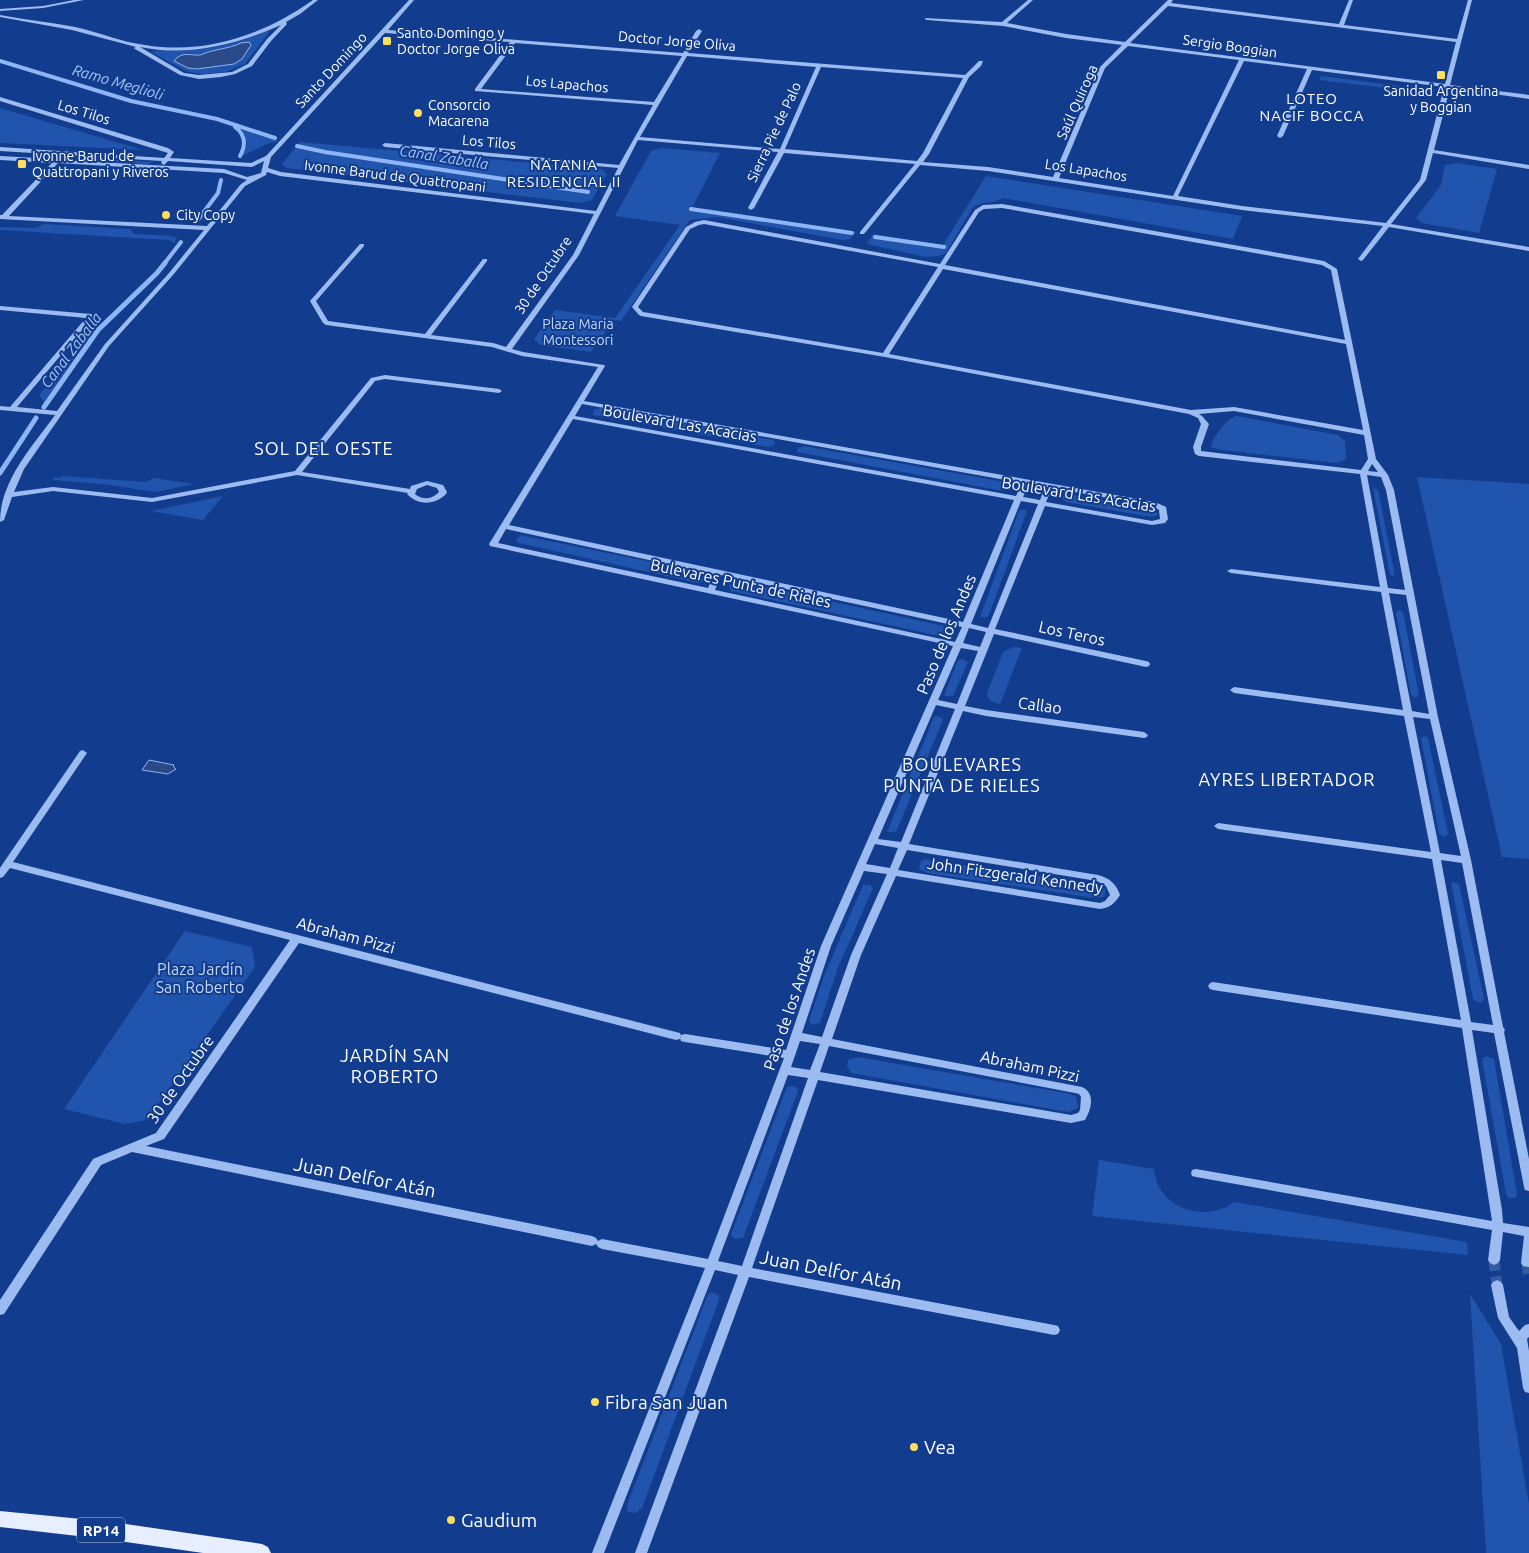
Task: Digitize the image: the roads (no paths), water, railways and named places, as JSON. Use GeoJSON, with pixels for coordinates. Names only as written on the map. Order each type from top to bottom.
{"type":"FeatureCollection","features":[{"type":"Feature","properties":{"kind":"main road","name":"RP14"},"geometry":{"type":"LineString","coordinates":[[0,1519],[112,1532],[262,1553]]}},
{"type":"Feature","properties":{"kind":"street"},"geometry":{"type":"LineString","coordinates":[[0,5],[54,0]]}},
{"type":"Feature","properties":{"kind":"street"},"geometry":{"type":"LineString","coordinates":[[0,10],[46,6],[82,0]]}},
{"type":"Feature","properties":{"kind":"street"},"geometry":{"type":"LineString","coordinates":[[0,16],[85,31],[128,43],[158,48],[209,46],[259,32],[291,17],[316,0]]}},
{"type":"Feature","properties":{"kind":"street","name":"Santo Domingo"},"geometry":{"type":"LineString","coordinates":[[234,175],[237,168],[251,165],[268,157],[386,31],[412,0]]}},
{"type":"Feature","properties":{"kind":"street"},"geometry":{"type":"LineString","coordinates":[[1004,24],[1031,0]]}},
{"type":"Feature","properties":{"kind":"street"},"geometry":{"type":"LineString","coordinates":[[1341,26],[1351,0]]}},
{"type":"Feature","properties":{"kind":"street"},"geometry":{"type":"LineString","coordinates":[[1361,260],[1423,180],[1470,0]]}},
{"type":"Feature","properties":{"kind":"street"},"geometry":{"type":"LineString","coordinates":[[1169,2],[1460,41]]}},
{"type":"Feature","properties":{"kind":"street","name":"Saúl Quiroga"},"geometry":{"type":"LineString","coordinates":[[1056,178],[1103,67],[1169,2]]}},
{"type":"Feature","properties":{"kind":"street"},"geometry":{"type":"LineString","coordinates":[[36,22],[32,18],[34,14],[46,6]]}},
{"type":"Feature","properties":{"kind":"street"},"geometry":{"type":"LineString","coordinates":[[128,43],[182,74],[199,77],[222,75],[233,73],[250,65],[269,40],[291,17]]}},
{"type":"Feature","properties":{"kind":"street","name":"Sergio Boggian"},"geometry":{"type":"LineString","coordinates":[[927,19],[1004,24],[1066,36],[1529,96]]}},
{"type":"Feature","properties":{"kind":"street","name":"Doctor Jorge Oliva"},"geometry":{"type":"LineString","coordinates":[[386,31],[966,77]]}},
{"type":"Feature","properties":{"kind":"street","name":"30 de Octubre"},"geometry":{"type":"LineString","coordinates":[[508,349],[576,256],[636,138],[698,31]]}},
{"type":"Feature","properties":{"kind":"street","name":"Los Lapachos"},"geometry":{"type":"LineString","coordinates":[[514,41],[477,90],[656,104]]}},
{"type":"Feature","properties":{"kind":"street"},"geometry":{"type":"LineString","coordinates":[[1175,197],[1242,59]]}},
{"type":"Feature","properties":{"kind":"street"},"geometry":{"type":"LineString","coordinates":[[862,233],[926,154],[966,77],[978,68],[981,62]]}},
{"type":"Feature","properties":{"kind":"street","name":"Sierra Pie de Palo"},"geometry":{"type":"LineString","coordinates":[[751,208],[782,151],[819,65]]}},
{"type":"Feature","properties":{"kind":"street"},"geometry":{"type":"LineString","coordinates":[[1280,136],[1310,68]]}},
{"type":"Feature","properties":{"kind":"street","name":"Los Tilos"},"geometry":{"type":"LineString","coordinates":[[0,100],[166,149],[171,152],[166,159]]}},
{"type":"Feature","properties":{"kind":"street","name":"Los Lapachos"},"geometry":{"type":"LineString","coordinates":[[636,138],[918,162],[1056,178],[1242,208],[1386,226],[1529,250]]}},
{"type":"Feature","properties":{"kind":"street","name":"Los Tilos"},"geometry":{"type":"LineString","coordinates":[[385,146],[621,167]]}},
{"type":"Feature","properties":{"kind":"street"},"geometry":{"type":"LineString","coordinates":[[0,149],[251,165]]}},
{"type":"Feature","properties":{"kind":"street"},"geometry":{"type":"LineString","coordinates":[[1431,151],[1529,167]]}},
{"type":"Feature","properties":{"kind":"street"},"geometry":{"type":"LineString","coordinates":[[2,217],[63,153]]}},
{"type":"Feature","properties":{"kind":"street","name":"Santo Domingo"},"geometry":{"type":"LineString","coordinates":[[265,169],[268,157]]}},
{"type":"Feature","properties":{"kind":"street"},"geometry":{"type":"LineString","coordinates":[[0,158],[160,167],[258,177]]}},
{"type":"Feature","properties":{"kind":"street"},"geometry":{"type":"LineString","coordinates":[[160,167],[166,159]]}},
{"type":"Feature","properties":{"kind":"street","name":"Ivonne Barud de Quattropani"},"geometry":{"type":"LineString","coordinates":[[251,165],[280,174],[597,214]]}},
{"type":"Feature","properties":{"kind":"street"},"geometry":{"type":"LineString","coordinates":[[0,520],[20,469],[107,345],[171,274],[243,186],[258,177],[265,169]]}},
{"type":"Feature","properties":{"kind":"street","name":"Ivonne Barud de Quattropani"},"geometry":{"type":"LineString","coordinates":[[258,177],[280,174]]}},
{"type":"Feature","properties":{"kind":"street"},"geometry":{"type":"LineString","coordinates":[[234,175],[243,186]]}},
{"type":"Feature","properties":{"kind":"street"},"geometry":{"type":"LineString","coordinates":[[885,355],[977,211],[983,207],[995,205],[1324,263],[1334,269],[1347,342],[1372,459],[1384,475],[1390,490],[1434,717],[1466,860],[1500,1030],[1529,1187]]}},
{"type":"Feature","properties":{"kind":"street"},"geometry":{"type":"LineString","coordinates":[[2,217],[208,228]]}},
{"type":"Feature","properties":{"kind":"street"},"geometry":{"type":"LineString","coordinates":[[1347,342],[718,224],[696,223],[688,228],[635,307],[641,314],[885,355],[1191,412],[1200,416],[1205,424],[1197,447],[1198,452],[1202,454],[1384,475]]}},
{"type":"Feature","properties":{"kind":"street"},"geometry":{"type":"LineString","coordinates":[[362,245],[313,301],[326,324],[493,345],[522,354],[602,366],[493,544]]}},
{"type":"Feature","properties":{"kind":"street"},"geometry":{"type":"LineString","coordinates":[[427,336],[485,260]]}},
{"type":"Feature","properties":{"kind":"street"},"geometry":{"type":"LineString","coordinates":[[0,308],[91,316],[12,409]]}},
{"type":"Feature","properties":{"kind":"street"},"geometry":{"type":"LineString","coordinates":[[297,474],[373,379],[385,376],[498,391]]}},
{"type":"Feature","properties":{"kind":"street","name":"Boulevard Las Acacias"},"geometry":{"type":"LineString","coordinates":[[571,418],[1152,523],[1162,521],[1164,518],[1163,509],[1155,504],[580,402]]}},
{"type":"Feature","properties":{"kind":"street"},"geometry":{"type":"LineString","coordinates":[[0,408],[58,413]]}},
{"type":"Feature","properties":{"kind":"street"},"geometry":{"type":"LineString","coordinates":[[1191,412],[1234,409],[1366,433]]}},
{"type":"Feature","properties":{"kind":"street"},"geometry":{"type":"LineString","coordinates":[[782,456],[791,440]]}},
{"type":"Feature","properties":{"kind":"street"},"geometry":{"type":"LineString","coordinates":[[1372,459],[1363,473],[1383,590],[1436,855],[1497,1210],[1498,1227],[1494,1260]]}},
{"type":"Feature","properties":{"kind":"street"},"geometry":{"type":"LineString","coordinates":[[10,495],[53,488],[152,500],[276,476],[297,474],[412,491]]}},
{"type":"Feature","properties":{"kind":"street","name":"Paso de los Andes"},"geometry":{"type":"LineString","coordinates":[[598,1553],[711,1266],[785,1070],[826,946],[958,645],[1026,481]]}},
{"type":"Feature","properties":{"kind":"street"},"geometry":{"type":"LineString","coordinates":[[641,1553],[745,1272],[856,955],[904,846],[1050,486]]}},
{"type":"Feature","properties":{"kind":"street","name":"Bulevares Punta de Rieles"},"geometry":{"type":"LineString","coordinates":[[504,526],[991,630]]}},
{"type":"Feature","properties":{"kind":"street","name":"Bulevares Punta de Rieles"},"geometry":{"type":"LineString","coordinates":[[493,544],[983,650]]}},
{"type":"Feature","properties":{"kind":"street"},"geometry":{"type":"LineString","coordinates":[[1231,571],[1410,593]]}},
{"type":"Feature","properties":{"kind":"street"},"geometry":{"type":"LineString","coordinates":[[710,591],[719,572]]}},
{"type":"Feature","properties":{"kind":"street","name":"Los Teros"},"geometry":{"type":"LineString","coordinates":[[991,630],[1146,664]]}},
{"type":"Feature","properties":{"kind":"street"},"geometry":{"type":"LineString","coordinates":[[1234,690],[1434,717]]}},
{"type":"Feature","properties":{"kind":"street","name":"Callao"},"geometry":{"type":"LineString","coordinates":[[933,702],[1144,734]]}},
{"type":"Feature","properties":{"kind":"street"},"geometry":{"type":"LineString","coordinates":[[0,874],[83,753]]}},
{"type":"Feature","properties":{"kind":"street"},"geometry":{"type":"LineString","coordinates":[[1218,826],[1466,860]]}},
{"type":"Feature","properties":{"kind":"street","name":"John Fitzgerald Kennedy"},"geometry":{"type":"LineString","coordinates":[[862,867],[1100,906],[1108,904],[1115,895],[1114,889],[1107,881],[1098,878],[873,841]]}},
{"type":"Feature","properties":{"kind":"street","name":"Abraham Pizzi"},"geometry":{"type":"LineString","coordinates":[[7,864],[681,1037],[790,1056]]}},
{"type":"Feature","properties":{"kind":"street","name":"30 de Octubre"},"geometry":{"type":"LineString","coordinates":[[0,1310],[97,1162],[160,1136],[298,938]]}},
{"type":"Feature","properties":{"kind":"street"},"geometry":{"type":"LineString","coordinates":[[1213,986],[1500,1030]]}},
{"type":"Feature","properties":{"kind":"street","name":"Abraham Pizzi"},"geometry":{"type":"LineString","coordinates":[[785,1070],[1071,1119],[1080,1117],[1085,1111],[1086,1096],[1082,1090],[1075,1088],[796,1036]]}},
{"type":"Feature","properties":{"kind":"street","name":"Juan Delfor Atán"},"geometry":{"type":"LineString","coordinates":[[132,1148],[711,1266],[1054,1330]]}},
{"type":"Feature","properties":{"kind":"street"},"geometry":{"type":"LineString","coordinates":[[1196,1173],[1529,1232]]}},
{"type":"Feature","properties":{"kind":"street"},"geometry":{"type":"LineString","coordinates":[[1527,1264],[1529,1237]]}},
{"type":"Feature","properties":{"kind":"street"},"geometry":{"type":"LineString","coordinates":[[1498,1285],[1504,1318],[1522,1346]]}},
{"type":"Feature","properties":{"kind":"street"},"geometry":{"type":"LineString","coordinates":[[1529,1329],[1521,1336],[1529,1388]]}},
{"type":"Feature","properties":{"kind":"waterway","name":"Ramo Meglioli"},"geometry":{"type":"LineString","coordinates":[[0,61],[131,101],[217,119],[275,138]]}},
{"type":"Feature","properties":{"kind":"waterway","name":"Canal Zaballa"},"geometry":{"type":"LineString","coordinates":[[235,127],[239,130],[244,140],[240,156]]}},
{"type":"Feature","properties":{"kind":"waterway","name":"Canal Zaballa"},"geometry":{"type":"LineString","coordinates":[[297,146],[325,152],[588,192]]}},
{"type":"Feature","properties":{"kind":"waterway","name":"Canal Zaballa"},"geometry":{"type":"LineString","coordinates":[[197,221],[218,193],[221,180]]}},
{"type":"Feature","properties":{"kind":"waterway","name":"Canal Zaballa"},"geometry":{"type":"LineString","coordinates":[[691,209],[852,233]]}},
{"type":"Feature","properties":{"kind":"waterway","name":"Canal Zaballa"},"geometry":{"type":"LineString","coordinates":[[875,237],[944,247]]}},
{"type":"Feature","properties":{"kind":"waterway","name":"Canal Zaballa"},"geometry":{"type":"LineString","coordinates":[[164,264],[181,242]]}},
{"type":"Feature","properties":{"kind":"waterway","name":"Canal Zaballa"},"geometry":{"type":"LineString","coordinates":[[44,407],[98,330],[165,263]]}},
{"type":"Feature","properties":{"kind":"waterway","name":"Canal Zaballa"},"geometry":{"type":"LineString","coordinates":[[0,473],[36,418]]}},
{"type":"Feature","properties":{"kind":"tunnel"},"geometry":{"type":"LineString","coordinates":[[1494,1260],[1497,1285]]}},
{"type":"Feature","properties":{"kind":"tunnel"},"geometry":{"type":"LineString","coordinates":[[1527,1263],[1529,1277]]}},
{"type":"Feature","properties":{"kind":"place","name":"Santo Domingo y Doctor Jorge Oliva"},"geometry":{"type":"Point","coordinates":[387,41]}},
{"type":"Feature","properties":{"kind":"place","name":"Sanidad Argentina y Boggian"},"geometry":{"type":"Point","coordinates":[1441,75]}},
{"type":"Feature","properties":{"kind":"place","name":"Consorcio Macarena"},"geometry":{"type":"Point","coordinates":[418,113]}},
{"type":"Feature","properties":{"kind":"place","name":"Ivonne Barud de Quattropani y Riveros"},"geometry":{"type":"Point","coordinates":[22,164]}},
{"type":"Feature","properties":{"kind":"place","name":"City Copy"},"geometry":{"type":"Point","coordinates":[166,215]}},
{"type":"Feature","properties":{"kind":"place","name":"Fibra San Juan"},"geometry":{"type":"Point","coordinates":[595,1402]}},
{"type":"Feature","properties":{"kind":"place","name":"Vea"},"geometry":{"type":"Point","coordinates":[914,1447]}},
{"type":"Feature","properties":{"kind":"place","name":"Gaudium"},"geometry":{"type":"Point","coordinates":[451,1520]}},
{"type":"Feature","properties":{"kind":"district","name":"LOTEO NACIF BOCCA"},"geometry":{"type":"Point","coordinates":[1312,106]}},
{"type":"Feature","properties":{"kind":"district","name":"NATANIA RESIDENCIAL II"},"geometry":{"type":"Point","coordinates":[564,172]}},
{"type":"Feature","properties":{"kind":"district","name":"SOL DEL OESTE"},"geometry":{"type":"Point","coordinates":[324,448]}},
{"type":"Feature","properties":{"kind":"district","name":"BOULEVARES PUNTA DE RIELES"},"geometry":{"type":"Point","coordinates":[962,774]}},
{"type":"Feature","properties":{"kind":"district","name":"AYRES LIBERTADOR"},"geometry":{"type":"Point","coordinates":[1287,779]}},
{"type":"Feature","properties":{"kind":"district","name":"JARDÍN SAN ROBERTO"},"geometry":{"type":"Point","coordinates":[395,1065]}},
{"type":"Feature","properties":{"kind":"park label","name":"Plaza Maria Montessori"},"geometry":{"type":"Point","coordinates":[578,332]}},
{"type":"Feature","properties":{"kind":"park label","name":"Plaza Jardín San Roberto"},"geometry":{"type":"Point","coordinates":[200,978]}}]}
